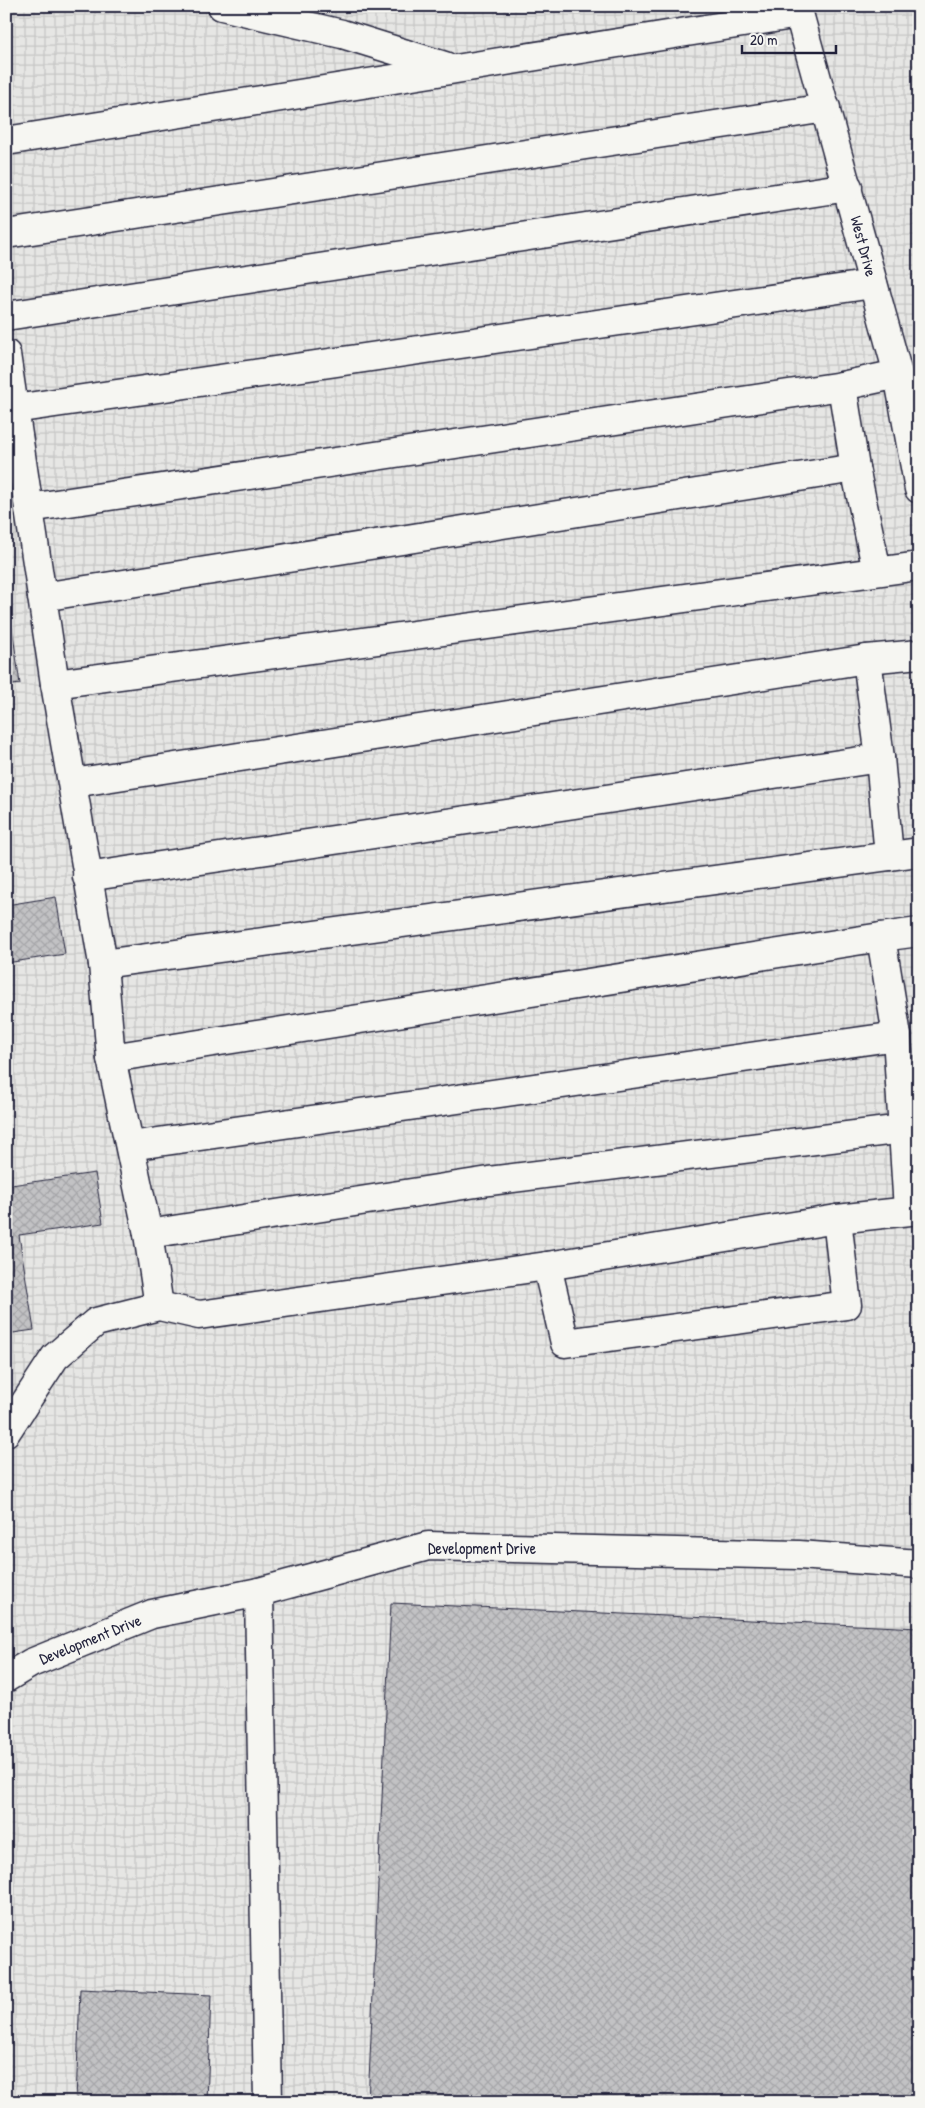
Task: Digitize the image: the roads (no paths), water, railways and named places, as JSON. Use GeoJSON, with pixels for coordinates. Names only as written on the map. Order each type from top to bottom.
{"type":"FeatureCollection","features":[{"type":"Feature","properties":{"kind":"street"},"geometry":{"type":"LineString","coordinates":[[222,6],[342,34],[452,68]]}},
{"type":"Feature","properties":{"kind":"street"},"geometry":{"type":"LineString","coordinates":[[6,141],[798,10]]}},
{"type":"Feature","properties":{"kind":"street","name":"West Drive"},"geometry":{"type":"LineString","coordinates":[[798,10],[898,374],[919,489]]}},
{"type":"Feature","properties":{"kind":"street"},"geometry":{"type":"LineString","coordinates":[[6,234],[826,108]]}},
{"type":"Feature","properties":{"kind":"street"},"geometry":{"type":"LineString","coordinates":[[6,316],[848,187]]}},
{"type":"Feature","properties":{"kind":"street"},"geometry":{"type":"LineString","coordinates":[[14,409],[873,284]]}},
{"type":"Feature","properties":{"kind":"street"},"geometry":{"type":"LineString","coordinates":[[6,354],[55,684],[103,964],[111,1058],[148,1234],[160,1306]]}},
{"type":"Feature","properties":{"kind":"street"},"geometry":{"type":"LineString","coordinates":[[29,508],[842,386],[898,374]]}},
{"type":"Feature","properties":{"kind":"street"},"geometry":{"type":"LineString","coordinates":[[842,386],[855,468],[877,572]]}},
{"type":"Feature","properties":{"kind":"street"},"geometry":{"type":"LineString","coordinates":[[42,597],[855,468]]}},
{"type":"Feature","properties":{"kind":"street"},"geometry":{"type":"LineString","coordinates":[[55,684],[919,566]]}},
{"type":"Feature","properties":{"kind":"street"},"geometry":{"type":"LineString","coordinates":[[73,783],[867,659],[919,654]]}},
{"type":"Feature","properties":{"kind":"street"},"geometry":{"type":"LineString","coordinates":[[867,659],[880,758],[889,856]]}},
{"type":"Feature","properties":{"kind":"street"},"geometry":{"type":"LineString","coordinates":[[87,877],[880,758]]}},
{"type":"Feature","properties":{"kind":"street"},"geometry":{"type":"LineString","coordinates":[[103,964],[919,852]]}},
{"type":"Feature","properties":{"kind":"street"},"geometry":{"type":"LineString","coordinates":[[111,1058],[919,932]]}},
{"type":"Feature","properties":{"kind":"street"},"geometry":{"type":"LineString","coordinates":[[6,1432],[55,1357],[96,1322],[160,1306],[199,1315],[547,1266],[836,1219],[913,1210],[903,1129],[897,1036],[881,937]]}},
{"type":"Feature","properties":{"kind":"street"},"geometry":{"type":"LineString","coordinates":[[130,1146],[897,1036]]}},
{"type":"Feature","properties":{"kind":"street"},"geometry":{"type":"LineString","coordinates":[[148,1234],[489,1181],[903,1129]]}},
{"type":"Feature","properties":{"kind":"street"},"geometry":{"type":"LineString","coordinates":[[547,1266],[565,1343],[847,1304],[836,1219]]}},
{"type":"Feature","properties":{"kind":"street","name":"Development Drive"},"geometry":{"type":"LineString","coordinates":[[6,1678],[31,1663],[152,1614],[259,1592],[428,1546],[799,1555],[919,1564]]}},
{"type":"Feature","properties":{"kind":"street"},"geometry":{"type":"LineString","coordinates":[[259,1592],[268,2102]]}}]}
